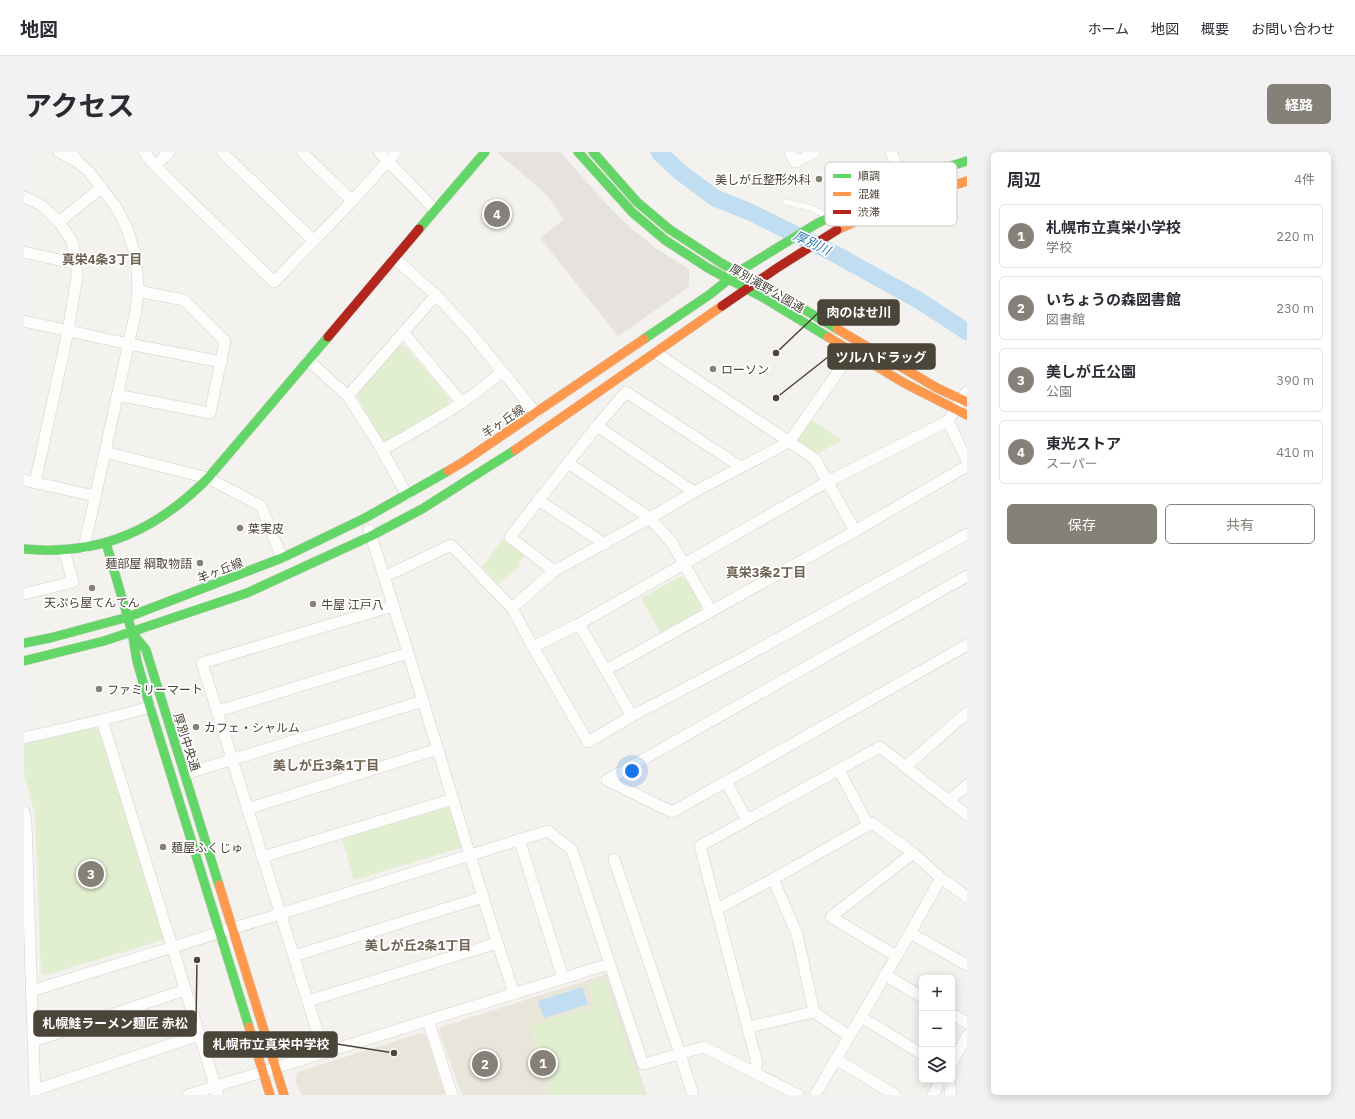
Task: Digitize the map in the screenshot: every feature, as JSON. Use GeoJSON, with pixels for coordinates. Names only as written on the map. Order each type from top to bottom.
{"type":"FeatureCollection","features":[{"type":"Feature","properties":{"kind":"main road"},"geometry":{"type":"LineString","coordinates":[[24,549],[64,550],[84,548],[106,543],[137,531],[159,519],[186,499],[208,478],[485,152]]}},
{"type":"Feature","properties":{"kind":"main road","name":"厚別滝野公園通"},"geometry":{"type":"LineString","coordinates":[[578,152],[632,212],[665,240],[708,268],[747,289],[904,383],[967,415]]}},
{"type":"Feature","properties":{"kind":"main road","name":"厚別滝野公園通"},"geometry":{"type":"LineString","coordinates":[[593,152],[637,202],[669,229],[721,263],[757,282],[914,374],[965,398]]}},
{"type":"Feature","properties":{"kind":"main road","name":"羊ヶ丘線"},"geometry":{"type":"LineString","coordinates":[[957,164],[967,161]]}},
{"type":"Feature","properties":{"kind":"main road"},"geometry":{"type":"LineString","coordinates":[[957,184],[967,181]]}},
{"type":"Feature","properties":{"kind":"main road","name":"羊ヶ丘線"},"geometry":{"type":"LineString","coordinates":[[24,643],[50,638],[128,617],[282,558],[365,518],[464,462],[709,295],[738,272],[765,254],[825,219]]}},
{"type":"Feature","properties":{"kind":"main road"},"geometry":{"type":"LineString","coordinates":[[24,661],[104,641],[247,593],[371,536],[422,508],[496,463],[784,263],[834,232],[847,226]]}},
{"type":"Feature","properties":{"kind":"main road"},"geometry":{"type":"LineString","coordinates":[[106,543],[132,632]]}},
{"type":"Feature","properties":{"kind":"main road","name":"厚別中央通"},"geometry":{"type":"LineString","coordinates":[[132,632],[136,654],[150,707],[270,1095]]}},
{"type":"Feature","properties":{"kind":"main road","name":"厚別中央通"},"geometry":{"type":"LineString","coordinates":[[132,632],[146,650],[284,1095]]}},
{"type":"Feature","properties":{"kind":"street"},"geometry":{"type":"LineString","coordinates":[[58,152],[78,162],[90,172],[116,207],[127,228],[134,251],[138,291],[136,310],[84,548]]}},
{"type":"Feature","properties":{"kind":"street"},"geometry":{"type":"LineString","coordinates":[[72,152],[78,162]]}},
{"type":"Feature","properties":{"kind":"street"},"geometry":{"type":"LineString","coordinates":[[144,152],[156,166],[274,282],[352,201],[396,152]]}},
{"type":"Feature","properties":{"kind":"street"},"geometry":{"type":"LineString","coordinates":[[156,166],[169,152]]}},
{"type":"Feature","properties":{"kind":"street"},"geometry":{"type":"LineString","coordinates":[[222,152],[314,241]]}},
{"type":"Feature","properties":{"kind":"street"},"geometry":{"type":"LineString","coordinates":[[302,152],[352,201]]}},
{"type":"Feature","properties":{"kind":"street"},"geometry":{"type":"LineString","coordinates":[[379,152],[435,210]]}},
{"type":"Feature","properties":{"kind":"street"},"geometry":{"type":"LineString","coordinates":[[790,152],[796,162],[815,152]]}},
{"type":"Feature","properties":{"kind":"street"},"geometry":{"type":"LineString","coordinates":[[891,152],[895,162]]}},
{"type":"Feature","properties":{"kind":"street"},"geometry":{"type":"LineString","coordinates":[[59,222],[102,187]]}},
{"type":"Feature","properties":{"kind":"street"},"geometry":{"type":"LineString","coordinates":[[24,197],[41,205],[59,222],[72,241],[78,277],[68,331],[29,482],[95,496]]}},
{"type":"Feature","properties":{"kind":"street"},"geometry":{"type":"LineString","coordinates":[[24,252],[77,264]]}},
{"type":"Feature","properties":{"kind":"street"},"geometry":{"type":"LineString","coordinates":[[394,258],[436,295],[502,371],[536,413]]}},
{"type":"Feature","properties":{"kind":"street"},"geometry":{"type":"LineString","coordinates":[[117,394],[210,413],[222,362],[225,341],[184,300],[138,291]]}},
{"type":"Feature","properties":{"kind":"street"},"geometry":{"type":"LineString","coordinates":[[348,396],[436,295]]}},
{"type":"Feature","properties":{"kind":"street"},"geometry":{"type":"LineString","coordinates":[[24,321],[128,344],[222,362]]}},
{"type":"Feature","properties":{"kind":"street"},"geometry":{"type":"LineString","coordinates":[[403,332],[462,403]]}},
{"type":"Feature","properties":{"kind":"street"},"geometry":{"type":"LineString","coordinates":[[512,608],[554,571],[605,544],[694,492],[789,442],[852,352]]}},
{"type":"Feature","properties":{"kind":"street"},"geometry":{"type":"LineString","coordinates":[[656,353],[815,459],[855,531]]}},
{"type":"Feature","properties":{"kind":"street"},"geometry":{"type":"LineString","coordinates":[[308,360],[348,396],[382,450],[407,495]]}},
{"type":"Feature","properties":{"kind":"street"},"geometry":{"type":"LineString","coordinates":[[382,450],[462,403],[486,386],[502,371]]}},
{"type":"Feature","properties":{"kind":"street"},"geometry":{"type":"LineString","coordinates":[[554,571],[510,537],[597,426],[626,392],[741,467]]}},
{"type":"Feature","properties":{"kind":"street"},"geometry":{"type":"LineString","coordinates":[[533,647],[579,624],[827,482],[948,422],[955,410],[965,398]]}},
{"type":"Feature","properties":{"kind":"street"},"geometry":{"type":"LineString","coordinates":[[948,422],[967,461]]}},
{"type":"Feature","properties":{"kind":"street"},"geometry":{"type":"LineString","coordinates":[[597,426],[694,492]]}},
{"type":"Feature","properties":{"kind":"street"},"geometry":{"type":"LineString","coordinates":[[105,452],[208,478],[261,506],[282,558]]}},
{"type":"Feature","properties":{"kind":"street"},"geometry":{"type":"LineString","coordinates":[[568,463],[650,518],[672,543],[711,611]]}},
{"type":"Feature","properties":{"kind":"street"},"geometry":{"type":"LineString","coordinates":[[606,670],[855,531],[967,466]]}},
{"type":"Feature","properties":{"kind":"street"},"geometry":{"type":"LineString","coordinates":[[538,500],[605,544]]}},
{"type":"Feature","properties":{"kind":"street"},"geometry":{"type":"LineString","coordinates":[[365,518],[424,701],[497,943],[514,994]]}},
{"type":"Feature","properties":{"kind":"street"},"geometry":{"type":"LineString","coordinates":[[384,577],[451,546],[512,608],[588,742],[632,716],[741,659],[967,534]]}},
{"type":"Feature","properties":{"kind":"street"},"geometry":{"type":"LineString","coordinates":[[24,594],[73,582],[64,550]]}},
{"type":"Feature","properties":{"kind":"street"},"geometry":{"type":"LineString","coordinates":[[967,576],[607,780],[672,812],[967,645]]}},
{"type":"Feature","properties":{"kind":"street"},"geometry":{"type":"LineString","coordinates":[[324,1053],[202,663],[393,606]]}},
{"type":"Feature","properties":{"kind":"street"},"geometry":{"type":"LineString","coordinates":[[579,624],[632,716]]}},
{"type":"Feature","properties":{"kind":"street"},"geometry":{"type":"LineString","coordinates":[[218,711],[408,653]]}},
{"type":"Feature","properties":{"kind":"street"},"geometry":{"type":"LineString","coordinates":[[185,774],[424,701]]}},
{"type":"Feature","properties":{"kind":"street"},"geometry":{"type":"LineString","coordinates":[[24,738],[150,707]]}},
{"type":"Feature","properties":{"kind":"street"},"geometry":{"type":"LineString","coordinates":[[905,767],[967,713]]}},
{"type":"Feature","properties":{"kind":"street"},"geometry":{"type":"LineString","coordinates":[[102,720],[217,1091]]}},
{"type":"Feature","properties":{"kind":"street"},"geometry":{"type":"LineString","coordinates":[[755,1073],[757,1063],[700,846],[880,747],[967,814]]}},
{"type":"Feature","properties":{"kind":"street"},"geometry":{"type":"LineString","coordinates":[[248,809],[438,749]]}},
{"type":"Feature","properties":{"kind":"street"},"geometry":{"type":"LineString","coordinates":[[839,770],[868,825]]}},
{"type":"Feature","properties":{"kind":"street"},"geometry":{"type":"LineString","coordinates":[[726,782],[747,820]]}},
{"type":"Feature","properties":{"kind":"street"},"geometry":{"type":"LineString","coordinates":[[949,801],[967,785]]}},
{"type":"Feature","properties":{"kind":"street"},"geometry":{"type":"LineString","coordinates":[[262,857],[453,799]]}},
{"type":"Feature","properties":{"kind":"street"},"geometry":{"type":"LineString","coordinates":[[24,812],[26,823],[35,1093],[199,1035]]}},
{"type":"Feature","properties":{"kind":"street"},"geometry":{"type":"LineString","coordinates":[[717,909],[872,823],[913,853],[941,878],[967,896]]}},
{"type":"Feature","properties":{"kind":"street"},"geometry":{"type":"LineString","coordinates":[[31,991],[548,831],[572,850],[643,1064],[704,1047],[798,1095]]}},
{"type":"Feature","properties":{"kind":"street"},"geometry":{"type":"LineString","coordinates":[[520,839],[563,978]]}},
{"type":"Feature","properties":{"kind":"street"},"geometry":{"type":"LineString","coordinates":[[896,956],[831,917],[913,853]]}},
{"type":"Feature","properties":{"kind":"street"},"geometry":{"type":"LineString","coordinates":[[614,859],[693,1095]]}},
{"type":"Feature","properties":{"kind":"street"},"geometry":{"type":"LineString","coordinates":[[815,1095],[941,878]]}},
{"type":"Feature","properties":{"kind":"street"},"geometry":{"type":"LineString","coordinates":[[773,879],[797,934],[814,1012],[849,1036]]}},
{"type":"Feature","properties":{"kind":"street"},"geometry":{"type":"LineString","coordinates":[[294,956],[483,897]]}},
{"type":"Feature","properties":{"kind":"street"},"geometry":{"type":"LineString","coordinates":[[910,933],[967,965]]}},
{"type":"Feature","properties":{"kind":"street"},"geometry":{"type":"LineString","coordinates":[[308,1001],[497,943]]}},
{"type":"Feature","properties":{"kind":"street"},"geometry":{"type":"LineString","coordinates":[[188,1095],[217,1091],[262,1071],[276,1068],[609,964]]}},
{"type":"Feature","properties":{"kind":"street"},"geometry":{"type":"LineString","coordinates":[[885,975],[919,995]]}},
{"type":"Feature","properties":{"kind":"street"},"geometry":{"type":"LineString","coordinates":[[34,1041],[185,990]]}},
{"type":"Feature","properties":{"kind":"street"},"geometry":{"type":"LineString","coordinates":[[748,1027],[814,1012]]}},
{"type":"Feature","properties":{"kind":"street"},"geometry":{"type":"LineString","coordinates":[[955,1016],[967,1023]]}},
{"type":"Feature","properties":{"kind":"street"},"geometry":{"type":"LineString","coordinates":[[861,1017],[919,1052]]}},
{"type":"Feature","properties":{"kind":"street"},"geometry":{"type":"LineString","coordinates":[[428,1020],[452,1095]]}},
{"type":"Feature","properties":{"kind":"street"},"geometry":{"type":"LineString","coordinates":[[955,1057],[967,1036]]}},
{"type":"Feature","properties":{"kind":"street"},"geometry":{"type":"LineString","coordinates":[[836,1059],[895,1095]]}},
{"type":"Feature","properties":{"kind":"street"},"geometry":{"type":"LineString","coordinates":[[933,1095],[940,1083]]}},
{"type":"Feature","properties":{"kind":"street"},"geometry":{"type":"LineString","coordinates":[[949,1083],[951,1095]]}},
{"type":"Feature","properties":{"kind":"lane"},"geometry":{"type":"LineString","coordinates":[[786,202],[811,208],[825,215]]}},
{"type":"Feature","properties":{"kind":"shaded area"},"geometry":{"type":"Polygon","coordinates":[[[498,152],[560,152],[612,210],[631,228],[657,249],[689,269],[689,287],[618,336],[540,238],[564,219],[545,193],[498,152]]]}},
{"type":"Feature","properties":{"kind":"shaded area"},"geometry":{"type":"Polygon","coordinates":[[[607,974],[647,1095],[462,1095],[439,1031],[441,1027],[607,974]]]}},
{"type":"Feature","properties":{"kind":"shaded area"},"geometry":{"type":"Polygon","coordinates":[[[421,1033],[426,1035],[445,1095],[301,1095],[295,1078],[298,1072],[421,1033]]]}},
{"type":"Feature","properties":{"kind":"green space"},"geometry":{"type":"Polygon","coordinates":[[[400,345],[406,347],[450,399],[448,405],[385,442],[382,440],[358,398],[359,392],[400,345]]]}},
{"type":"Feature","properties":{"kind":"green space"},"geometry":{"type":"Polygon","coordinates":[[[810,419],[842,440],[817,454],[798,441],[797,438],[810,419]]]}},
{"type":"Feature","properties":{"kind":"green space"},"geometry":{"type":"Polygon","coordinates":[[[503,539],[525,556],[517,563],[520,566],[498,584],[482,567],[503,539]]]}},
{"type":"Feature","properties":{"kind":"green space"},"geometry":{"type":"Polygon","coordinates":[[[681,576],[685,578],[702,605],[700,613],[661,634],[641,598],[681,576]]]}},
{"type":"Feature","properties":{"kind":"green space"},"geometry":{"type":"Polygon","coordinates":[[[92,728],[100,730],[164,934],[163,940],[46,975],[41,973],[35,814],[24,774],[24,743],[92,728]]]}},
{"type":"Feature","properties":{"kind":"green space"},"geometry":{"type":"Polygon","coordinates":[[[448,807],[453,809],[462,845],[460,848],[354,880],[342,839],[448,807]]]}},
{"type":"Feature","properties":{"kind":"green space"},"geometry":{"type":"Polygon","coordinates":[[[605,980],[644,1095],[550,1095],[529,1025],[594,1007],[587,985],[605,980]]]}},
{"type":"Feature","properties":{"kind":"water"},"geometry":{"type":"Polygon","coordinates":[[[582,987],[588,1004],[544,1018],[538,1001],[582,987]]]}},
{"type":"Feature","properties":{"kind":"waterway","name":"厚別川"},"geometry":{"type":"LineString","coordinates":[[659,152],[680,172],[715,198],[750,212],[837,255],[920,301],[967,332]]}},
{"type":"Feature","properties":{"kind":"traffic: fast"},"geometry":{"type":"LineString","coordinates":[[419,229],[485,152]]}},
{"type":"Feature","properties":{"kind":"traffic: fast"},"geometry":{"type":"LineString","coordinates":[[578,152],[632,212],[665,240],[708,268],[764,298],[828,337]]}},
{"type":"Feature","properties":{"kind":"traffic: fast"},"geometry":{"type":"LineString","coordinates":[[593,152],[637,202],[669,229],[721,263],[775,292],[837,329]]}},
{"type":"Feature","properties":{"kind":"traffic: fast"},"geometry":{"type":"LineString","coordinates":[[957,164],[967,161]]}},
{"type":"Feature","properties":{"kind":"traffic: fast"},"geometry":{"type":"LineString","coordinates":[[644,339],[709,295],[738,272],[825,220]]}},
{"type":"Feature","properties":{"kind":"traffic: fast"},"geometry":{"type":"LineString","coordinates":[[24,549],[51,550],[101,544],[125,536],[147,526],[168,512],[188,497],[208,478],[328,337]]}},
{"type":"Feature","properties":{"kind":"traffic: fast"},"geometry":{"type":"LineString","coordinates":[[24,661],[104,641],[247,593],[371,536],[422,509],[515,450]]}},
{"type":"Feature","properties":{"kind":"traffic: fast"},"geometry":{"type":"LineString","coordinates":[[24,643],[50,638],[128,617],[282,558],[365,518],[448,471]]}},
{"type":"Feature","properties":{"kind":"traffic: fast"},"geometry":{"type":"LineString","coordinates":[[106,543],[132,632],[137,661],[150,707],[249,1027]]}},
{"type":"Feature","properties":{"kind":"traffic: fast"},"geometry":{"type":"LineString","coordinates":[[134,635],[146,650],[219,885]]}},
{"type":"Feature","properties":{"kind":"traffic: slow"},"geometry":{"type":"LineString","coordinates":[[957,184],[967,181]]}},
{"type":"Feature","properties":{"kind":"traffic: slow"},"geometry":{"type":"LineString","coordinates":[[837,230],[846,226]]}},
{"type":"Feature","properties":{"kind":"traffic: slow"},"geometry":{"type":"LineString","coordinates":[[515,450],[722,306]]}},
{"type":"Feature","properties":{"kind":"traffic: slow"},"geometry":{"type":"LineString","coordinates":[[837,329],[937,388],[967,402]]}},
{"type":"Feature","properties":{"kind":"traffic: slow"},"geometry":{"type":"LineString","coordinates":[[828,337],[904,383],[967,415]]}},
{"type":"Feature","properties":{"kind":"traffic: slow"},"geometry":{"type":"LineString","coordinates":[[448,471],[644,339]]}},
{"type":"Feature","properties":{"kind":"traffic: slow"},"geometry":{"type":"LineString","coordinates":[[219,885],[284,1095]]}},
{"type":"Feature","properties":{"kind":"traffic: slow"},"geometry":{"type":"LineString","coordinates":[[249,1027],[270,1095]]}},
{"type":"Feature","properties":{"kind":"traffic: jam"},"geometry":{"type":"LineString","coordinates":[[328,337],[419,229]]}},
{"type":"Feature","properties":{"kind":"traffic: jam"},"geometry":{"type":"LineString","coordinates":[[722,306],[777,268],[837,230]]}},
{"type":"Feature","properties":{"kind":"place","name":"美しが丘整形外科"},"geometry":{"type":"Point","coordinates":[819,179]}},
{"type":"Feature","properties":{"kind":"place","name":"東光ストア"},"geometry":{"type":"Point","coordinates":[497,214]}},
{"type":"Feature","properties":{"kind":"place","name":"肉のはせ川"},"geometry":{"type":"Point","coordinates":[776,353]}},
{"type":"Feature","properties":{"kind":"place","name":"ローソン"},"geometry":{"type":"Point","coordinates":[713,369]}},
{"type":"Feature","properties":{"kind":"place","name":"ツルハドラッグ"},"geometry":{"type":"Point","coordinates":[776,398]}},
{"type":"Feature","properties":{"kind":"place","name":"葉実皮"},"geometry":{"type":"Point","coordinates":[240,528]}},
{"type":"Feature","properties":{"kind":"place","name":"麺部屋 綱取物語"},"geometry":{"type":"Point","coordinates":[200,563]}},
{"type":"Feature","properties":{"kind":"place","name":"天ぷら屋てんてん"},"geometry":{"type":"Point","coordinates":[92,588]}},
{"type":"Feature","properties":{"kind":"place","name":"牛屋 江戸八"},"geometry":{"type":"Point","coordinates":[313,604]}},
{"type":"Feature","properties":{"kind":"place","name":"ファミリーマート"},"geometry":{"type":"Point","coordinates":[99,689]}},
{"type":"Feature","properties":{"kind":"place","name":"カフェ・シャルム"},"geometry":{"type":"Point","coordinates":[196,727]}},
{"type":"Feature","properties":{"kind":"place","name":"麺屋ふくじゅ"},"geometry":{"type":"Point","coordinates":[163,847]}},
{"type":"Feature","properties":{"kind":"place","name":"美しが丘公園"},"geometry":{"type":"Point","coordinates":[91,874]}},
{"type":"Feature","properties":{"kind":"place","name":"札幌鮭ラーメン麺匠 赤松"},"geometry":{"type":"Point","coordinates":[197,960]}},
{"type":"Feature","properties":{"kind":"place","name":"札幌市立真栄中学校"},"geometry":{"type":"Point","coordinates":[394,1053]}},
{"type":"Feature","properties":{"kind":"place","name":"札幌市立真栄小学校"},"geometry":{"type":"Point","coordinates":[543,1063]}},
{"type":"Feature","properties":{"kind":"place","name":"いちょうの森図書館"},"geometry":{"type":"Point","coordinates":[485,1064]}},
{"type":"Feature","properties":{"kind":"district","name":"真栄4条3丁目"},"geometry":{"type":"Point","coordinates":[102,259]}},
{"type":"Feature","properties":{"kind":"district","name":"真栄3条2丁目"},"geometry":{"type":"Point","coordinates":[766,572]}},
{"type":"Feature","properties":{"kind":"district","name":"美しが丘3条1丁目"},"geometry":{"type":"Point","coordinates":[326,765]}},
{"type":"Feature","properties":{"kind":"district","name":"美しが丘2条1丁目"},"geometry":{"type":"Point","coordinates":[418,945]}}]}
